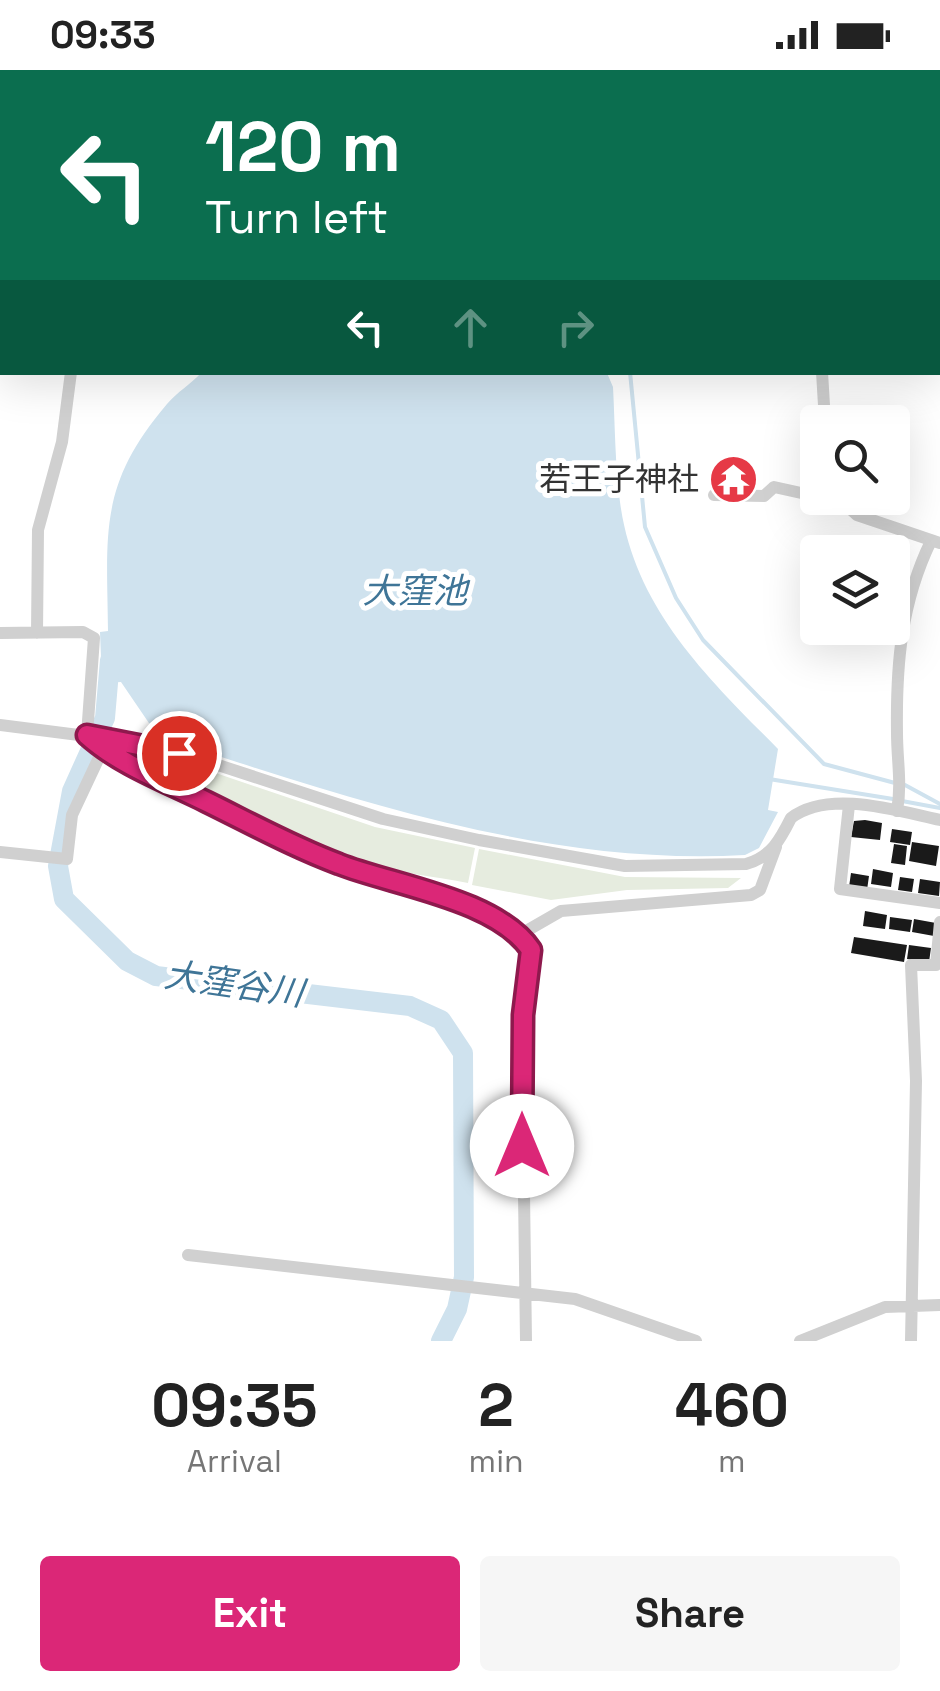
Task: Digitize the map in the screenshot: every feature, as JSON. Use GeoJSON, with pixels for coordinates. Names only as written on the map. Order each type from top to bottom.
{"type":"FeatureCollection","features":[{"type":"Feature","properties":{"kind":"street"},"geometry":{"type":"LineString","coordinates":[[37,632],[38,530],[62,442],[71,375]]}},
{"type":"Feature","properties":{"kind":"street"},"geometry":{"type":"LineString","coordinates":[[822,375],[824,405]]}},
{"type":"Feature","properties":{"kind":"street"},"geometry":{"type":"LineString","coordinates":[[714,495],[764,496],[774,487],[800,492]]}},
{"type":"Feature","properties":{"kind":"street"},"geometry":{"type":"LineString","coordinates":[[856,515],[935,542],[904,605],[897,713],[900,795]]}},
{"type":"Feature","properties":{"kind":"street"},"geometry":{"type":"LineString","coordinates":[[0,633],[83,632],[94,638],[95,740],[72,815],[66,860],[0,852]]}},
{"type":"Feature","properties":{"kind":"street"},"geometry":{"type":"LineString","coordinates":[[0,725],[157,746],[383,820],[625,866],[730,868],[761,860],[800,812],[900,795],[940,820]]}},
{"type":"Feature","properties":{"kind":"street"},"geometry":{"type":"LineString","coordinates":[[95,740],[310,852],[358,872],[431,888],[521,934],[531,950],[523,1015],[522,1292],[526,1341]]}},
{"type":"Feature","properties":{"kind":"street"},"geometry":{"type":"LineString","coordinates":[[849,805],[840,890],[940,903]]}},
{"type":"Feature","properties":{"kind":"street"},"geometry":{"type":"LineString","coordinates":[[521,934],[561,912],[751,895],[760,890],[777,845]]}},
{"type":"Feature","properties":{"kind":"street"},"geometry":{"type":"LineString","coordinates":[[912,1341],[916,1081],[911,965],[938,966],[940,922]]}},
{"type":"Feature","properties":{"kind":"street"},"geometry":{"type":"LineString","coordinates":[[188,1255],[575,1300],[696,1341]]}},
{"type":"Feature","properties":{"kind":"street"},"geometry":{"type":"LineString","coordinates":[[800,1341],[885,1307],[940,1305]]}},
{"type":"Feature","properties":{"kind":"shaded area"},"geometry":{"type":"Polygon","coordinates":[[[110,743],[142,748],[375,827],[475,848],[468,883],[375,866],[297,839],[201,795],[110,743]]]}},
{"type":"Feature","properties":{"kind":"shaded area"},"geometry":{"type":"Polygon","coordinates":[[[479,849],[625,877],[741,878],[728,888],[627,890],[551,900],[472,885],[479,849]]]}},
{"type":"Feature","properties":{"kind":"water","name":"大窪池"},"geometry":{"type":"Polygon","coordinates":[[[199,375],[608,375],[613,387],[620,502],[640,575],[677,638],[700,667],[778,749],[768,810],[778,812],[759,848],[745,855],[671,856],[526,840],[454,825],[312,786],[172,741],[153,729],[121,682],[102,683],[100,632],[108,631],[108,537],[118,486],[145,433],[171,400],[199,375]]]}},
{"type":"Feature","properties":{"kind":"building"},"geometry":{"type":"Polygon","coordinates":[[[854,821],[882,823],[880,840],[851,837],[854,821]]]}},
{"type":"Feature","properties":{"kind":"building"},"geometry":{"type":"Polygon","coordinates":[[[892,829],[912,832],[910,845],[890,842],[892,829]]]}},
{"type":"Feature","properties":{"kind":"building"},"geometry":{"type":"Polygon","coordinates":[[[912,842],[939,846],[936,866],[909,861],[912,842]]]}},
{"type":"Feature","properties":{"kind":"building"},"geometry":{"type":"Polygon","coordinates":[[[894,844],[907,846],[905,865],[891,863],[894,844]]]}},
{"type":"Feature","properties":{"kind":"building"},"geometry":{"type":"Polygon","coordinates":[[[873,869],[893,873],[891,887],[871,884],[873,869]]]}},
{"type":"Feature","properties":{"kind":"building"},"geometry":{"type":"Polygon","coordinates":[[[851,873],[869,876],[867,890],[849,887],[851,873]]]}},
{"type":"Feature","properties":{"kind":"building"},"geometry":{"type":"Polygon","coordinates":[[[900,877],[914,879],[912,892],[898,890],[900,877]]]}},
{"type":"Feature","properties":{"kind":"building"},"geometry":{"type":"Polygon","coordinates":[[[920,879],[940,882],[939,896],[918,893],[920,879]]]}},
{"type":"Feature","properties":{"kind":"building"},"geometry":{"type":"Polygon","coordinates":[[[865,911],[887,915],[885,929],[863,926],[865,911]]]}},
{"type":"Feature","properties":{"kind":"building"},"geometry":{"type":"Polygon","coordinates":[[[890,917],[912,920],[910,932],[889,929],[890,917]]]}},
{"type":"Feature","properties":{"kind":"building"},"geometry":{"type":"Polygon","coordinates":[[[914,919],[936,923],[934,936],[912,932],[914,919]]]}},
{"type":"Feature","properties":{"kind":"building"},"geometry":{"type":"Polygon","coordinates":[[[854,937],[907,945],[904,962],[851,953],[854,937]]]}},
{"type":"Feature","properties":{"kind":"building"},"geometry":{"type":"Polygon","coordinates":[[[909,945],[931,948],[929,962],[907,959],[909,945]]]}},
{"type":"Feature","properties":{"kind":"waterway"},"geometry":{"type":"LineString","coordinates":[[630,375],[645,527],[676,598],[703,640],[824,764],[895,783]]}},
{"type":"Feature","properties":{"kind":"waterway","name":"大窪谷川"},"geometry":{"type":"LineString","coordinates":[[110,660],[105,718],[72,791],[58,866],[64,899],[127,961],[156,976],[410,1006],[441,1020],[463,1053],[464,1277],[457,1309],[441,1341]]}},
{"type":"Feature","properties":{"kind":"waterway"},"geometry":{"type":"LineString","coordinates":[[769,779],[893,799]]}},
{"type":"Feature","properties":{"kind":"waterway"},"geometry":{"type":"LineString","coordinates":[[905,785],[940,804]]}},
{"type":"Feature","properties":{"kind":"waterway"},"geometry":{"type":"LineString","coordinates":[[902,801],[940,808]]}},
{"type":"Feature","properties":{"kind":"place","name":"若王子神社"},"geometry":{"type":"Point","coordinates":[734,479]}},
{"type":"Feature","properties":{"kind":"route"},"geometry":{"type":"LineString","coordinates":[[179,753],[87,735],[155,776],[310,852],[358,872],[431,888],[521,934],[531,950],[523,1015],[522,1146]]}}]}
